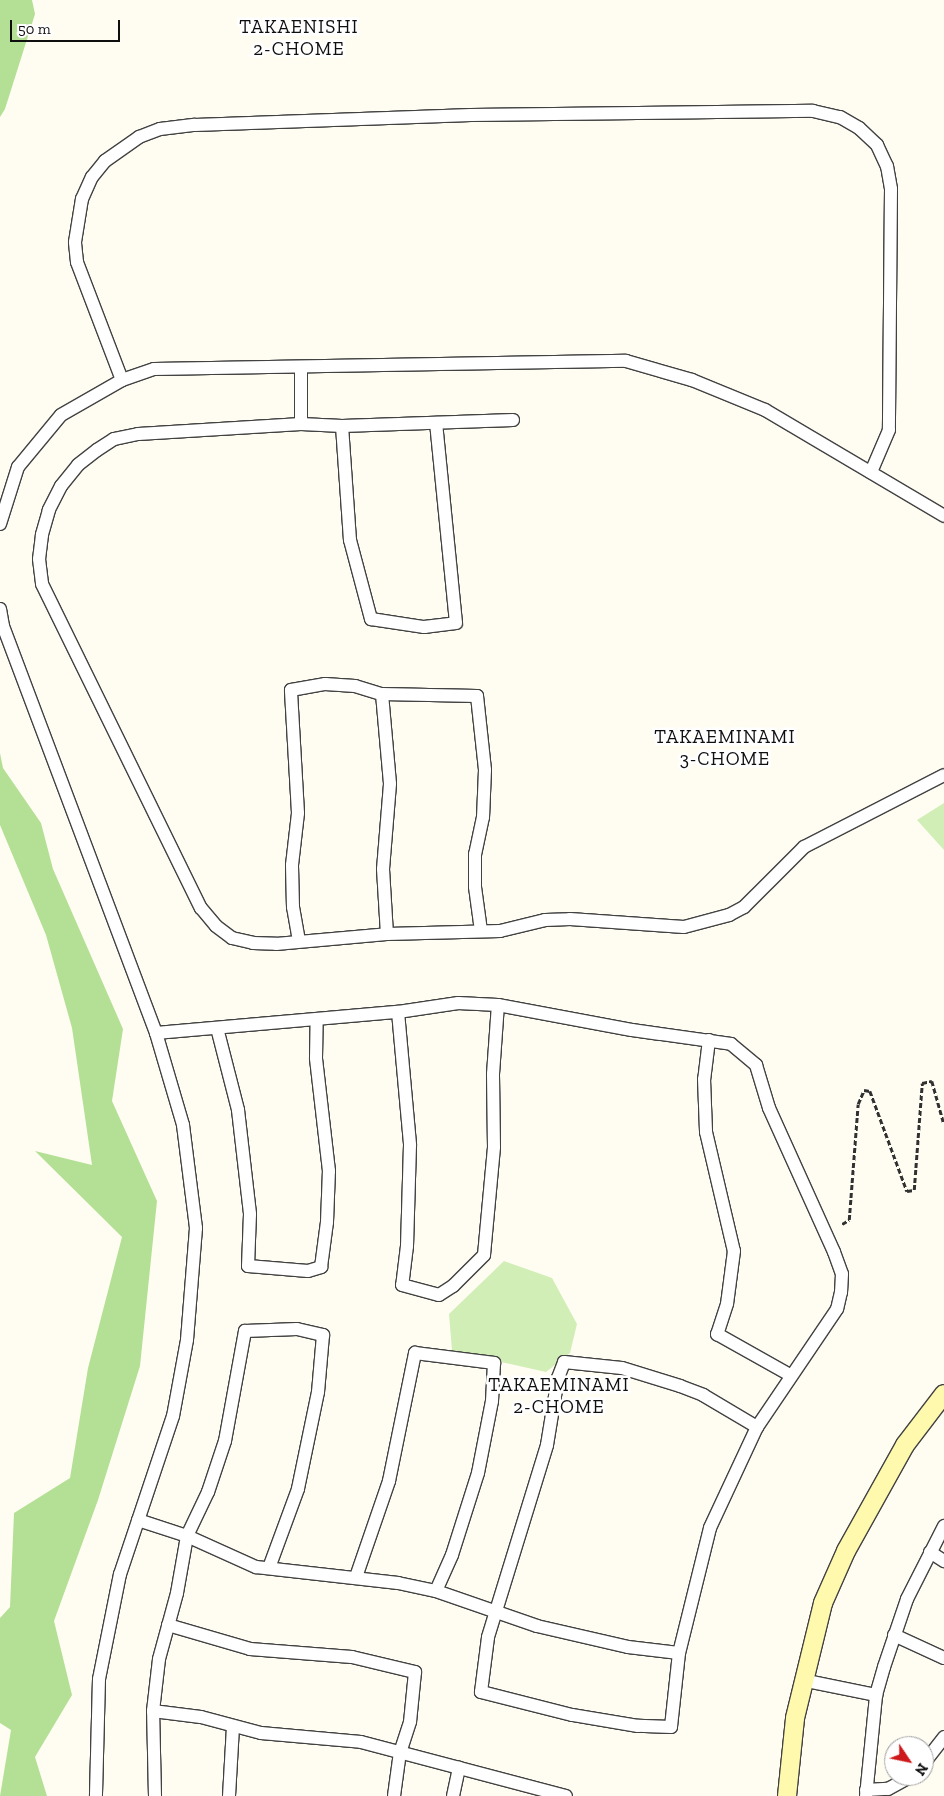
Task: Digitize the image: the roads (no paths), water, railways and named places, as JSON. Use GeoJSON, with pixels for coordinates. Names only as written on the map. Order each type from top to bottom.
{"type":"FeatureCollection","features":[{"type":"Feature","properties":{"kind":"street"},"geometry":{"type":"LineString","coordinates":[[122,380],[76,262],[75,234],[82,199],[92,177],[104,161],[139,137],[176,126],[471,115],[813,111],[840,117],[859,128],[877,144],[887,166],[891,189],[889,430],[870,472]]}},
{"type":"Feature","properties":{"kind":"street"},"geometry":{"type":"LineString","coordinates":[[0,524],[18,467],[40,438],[61,415],[122,380],[154,370],[626,362],[692,380],[765,410],[944,516]]}},
{"type":"Feature","properties":{"kind":"street"},"geometry":{"type":"LineString","coordinates":[[301,367],[301,424]]}},
{"type":"Feature","properties":{"kind":"street"},"geometry":{"type":"LineString","coordinates":[[513,420],[342,426],[301,424],[177,430],[114,439],[78,464],[61,486],[49,510],[39,559],[42,584],[54,612],[107,711],[201,908],[216,926],[232,938],[253,944],[387,934],[482,931],[570,919],[684,928],[729,916],[744,907],[804,847],[944,775]]}},
{"type":"Feature","properties":{"kind":"street"},"geometry":{"type":"LineString","coordinates":[[342,426],[350,540],[371,618],[424,627],[456,623],[436,424]]}},
{"type":"Feature","properties":{"kind":"street"},"geometry":{"type":"LineString","coordinates":[[0,609],[3,626],[156,1033],[182,1125],[196,1228],[188,1340],[173,1416],[120,1574],[99,1679],[96,1796]]}},
{"type":"Feature","properties":{"kind":"street"},"geometry":{"type":"LineString","coordinates":[[299,941],[292,899],[292,865],[298,813],[291,690],[326,684],[354,686],[382,694],[477,696],[484,735],[485,770],[482,817],[475,854],[475,887],[482,931]]}},
{"type":"Feature","properties":{"kind":"street"},"geometry":{"type":"LineString","coordinates":[[382,694],[390,784],[383,869],[387,934]]}},
{"type":"Feature","properties":{"kind":"street"},"geometry":{"type":"LineString","coordinates":[[156,1033],[398,1012],[458,1003],[498,1005],[632,1030],[731,1044],[756,1065],[769,1108],[842,1274],[837,1309],[790,1375],[757,1427],[710,1528],[679,1654],[671,1727],[572,1715],[481,1692],[484,1660],[496,1612],[547,1445],[558,1378],[564,1362],[622,1368],[680,1386],[711,1399],[757,1427]]}},
{"type":"Feature","properties":{"kind":"street"},"geometry":{"type":"LineString","coordinates":[[398,1012],[410,1145],[407,1246],[402,1285],[439,1294],[453,1286],[484,1255],[494,1148],[492,1074],[498,1005]]}},
{"type":"Feature","properties":{"kind":"street"},"geometry":{"type":"LineString","coordinates":[[217,1028],[242,1136],[250,1214],[248,1266],[308,1271],[321,1267],[328,1222],[329,1172],[316,1058],[317,1019]]}},
{"type":"Feature","properties":{"kind":"street"},"geometry":{"type":"LineString","coordinates":[[710,1040],[704,1079],[706,1132],[734,1251],[727,1304],[717,1334],[790,1375]]}},
{"type":"Feature","properties":{"kind":"street"},"geometry":{"type":"LineString","coordinates":[[155,1796],[153,1711],[159,1659],[187,1536],[208,1492],[225,1440],[245,1331],[298,1329],[323,1335],[318,1392],[298,1489],[269,1568]]}},
{"type":"Feature","properties":{"kind":"street"},"geometry":{"type":"LineString","coordinates":[[356,1577],[389,1481],[415,1353],[494,1363],[492,1401],[478,1473],[452,1556],[436,1591]]}},
{"type":"Feature","properties":{"kind":"street"},"geometry":{"type":"LineString","coordinates":[[787,1796],[787,1774],[802,1680],[823,1603],[846,1550],[906,1445],[944,1394]]}},
{"type":"Feature","properties":{"kind":"street"},"geometry":{"type":"LineString","coordinates":[[138,1520],[187,1536],[256,1567],[356,1577],[436,1591],[537,1626],[628,1647],[679,1654]]}},
{"type":"Feature","properties":{"kind":"street"},"geometry":{"type":"LineString","coordinates":[[892,1786],[866,1793],[876,1695],[907,1599],[944,1526]]}},
{"type":"Feature","properties":{"kind":"street"},"geometry":{"type":"LineString","coordinates":[[930,1552],[944,1561]]}},
{"type":"Feature","properties":{"kind":"street"},"geometry":{"type":"LineString","coordinates":[[168,1625],[250,1649],[352,1657],[415,1672],[410,1722],[400,1752],[394,1796]]}},
{"type":"Feature","properties":{"kind":"street"},"geometry":{"type":"LineString","coordinates":[[894,1636],[944,1658]]}},
{"type":"Feature","properties":{"kind":"street"},"geometry":{"type":"LineString","coordinates":[[802,1680],[876,1695]]}},
{"type":"Feature","properties":{"kind":"street"},"geometry":{"type":"LineString","coordinates":[[153,1711],[200,1717],[233,1726],[287,1736],[361,1742],[543,1793],[566,1796]]}},
{"type":"Feature","properties":{"kind":"street"},"geometry":{"type":"LineString","coordinates":[[229,1796],[233,1726]]}},
{"type":"Feature","properties":{"kind":"street"},"geometry":{"type":"LineString","coordinates":[[934,1750],[944,1737]]}},
{"type":"Feature","properties":{"kind":"street"},"geometry":{"type":"LineString","coordinates":[[453,1796],[459,1768]]}},
{"type":"Feature","properties":{"kind":"district","name":"TAKAENISHI 2-CHOME"},"geometry":{"type":"Point","coordinates":[299,38]}},
{"type":"Feature","properties":{"kind":"district","name":"TAKAEMINAMI 3-CHOME"},"geometry":{"type":"Point","coordinates":[725,748]}},
{"type":"Feature","properties":{"kind":"district","name":"TAKAEMINAMI 2-CHOME"},"geometry":{"type":"Point","coordinates":[559,1396]}}]}
